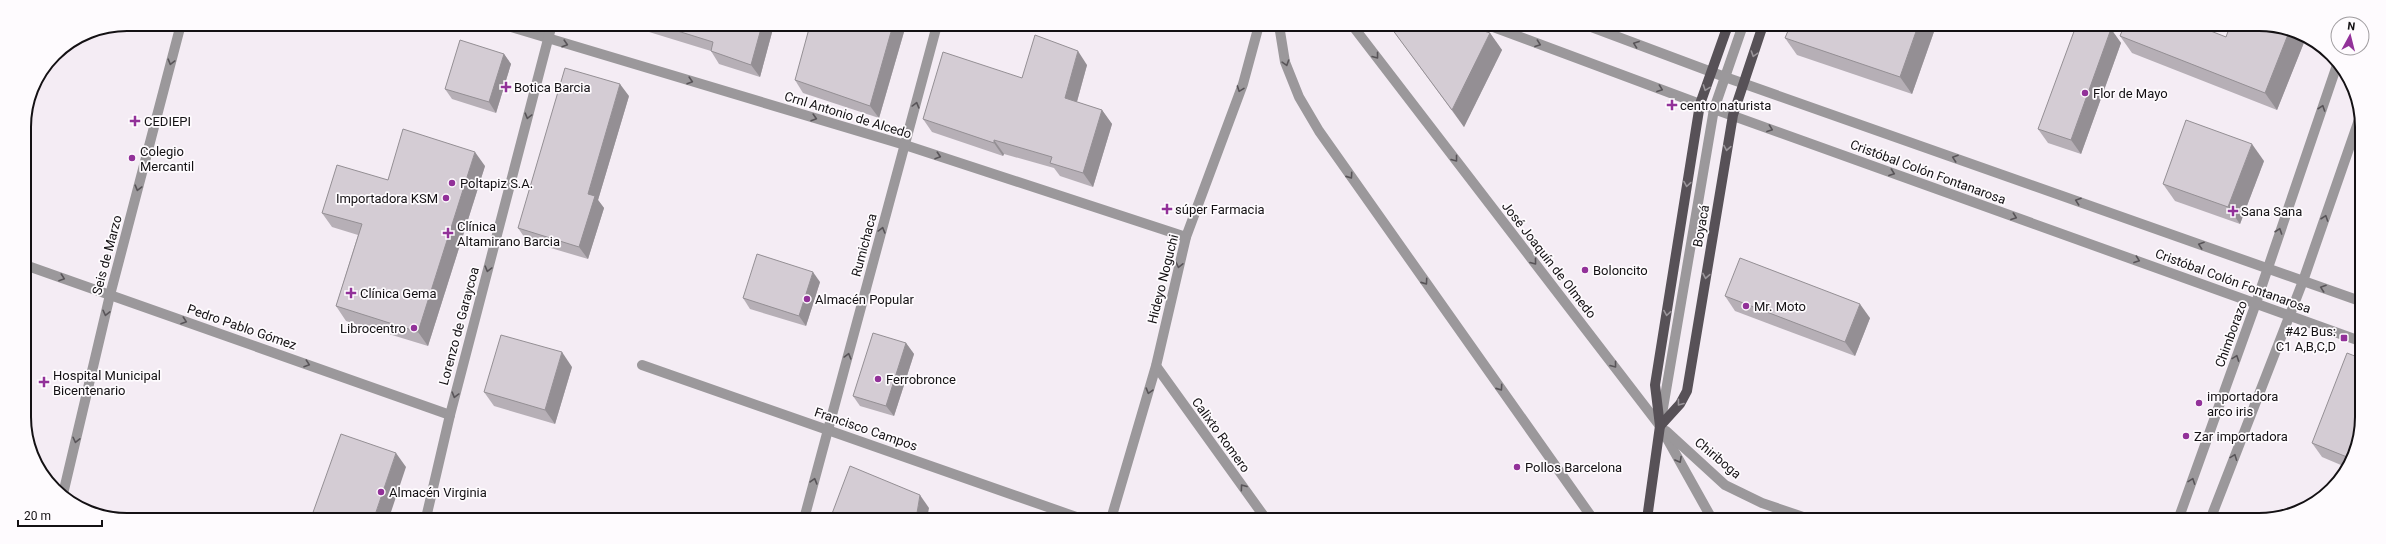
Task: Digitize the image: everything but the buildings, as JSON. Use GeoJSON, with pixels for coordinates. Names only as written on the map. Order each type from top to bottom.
{"type":"FeatureCollection","features":[{"type":"Feature","properties":{"kind":"main road","name":"Boyacá"},"geometry":{"type":"LineString","coordinates":[[1648,513],[1660,426],[1655,384],[1700,104],[1726,31]]}},
{"type":"Feature","properties":{"kind":"main road","name":"Boyacá"},"geometry":{"type":"LineString","coordinates":[[1660,426],[1680,404],[1687,391],[1733,116],[1761,31]]}},
{"type":"Feature","properties":{"kind":"street","name":"Seis de Marzo"},"geometry":{"type":"LineString","coordinates":[[64,489],[110,295],[179,31]]}},
{"type":"Feature","properties":{"kind":"street","name":"Crnl Antonio de Alcedo"},"geometry":{"type":"LineString","coordinates":[[523,31],[905,145],[1186,237]]}},
{"type":"Feature","properties":{"kind":"street","name":"Lorenzo de Garaycoa"},"geometry":{"type":"LineString","coordinates":[[427,513],[450,414],[550,31]]}},
{"type":"Feature","properties":{"kind":"street","name":"Rumichaca"},"geometry":{"type":"LineString","coordinates":[[806,513],[935,31]]}},
{"type":"Feature","properties":{"kind":"street","name":"Hideyo Noguchi"},"geometry":{"type":"LineString","coordinates":[[1113,513],[1156,366],[1186,237],[1242,84],[1257,31]]}},
{"type":"Feature","properties":{"kind":"street"},"geometry":{"type":"LineString","coordinates":[[1280,31],[1285,62],[1299,97],[1319,131],[1589,513]]}},
{"type":"Feature","properties":{"kind":"street","name":"José Joaquín de Olmedo"},"geometry":{"type":"LineString","coordinates":[[1357,31],[1660,426],[1709,513]]}},
{"type":"Feature","properties":{"kind":"street","name":"Cristóbal Colón Fontanarosa"},"geometry":{"type":"LineString","coordinates":[[1504,31],[1714,110],[2355,339]]}},
{"type":"Feature","properties":{"kind":"street","name":"Cristóbal Colón Fontanarosa"},"geometry":{"type":"LineString","coordinates":[[1602,31],[1744,84],[2355,299]]}},
{"type":"Feature","properties":{"kind":"street","name":"Boyacá"},"geometry":{"type":"LineString","coordinates":[[1660,426],[1714,110],[1741,31]]}},
{"type":"Feature","properties":{"kind":"street","name":"Chimborazo"},"geometry":{"type":"LineString","coordinates":[[2180,513],[2256,303],[2266,268],[2335,69]]}},
{"type":"Feature","properties":{"kind":"street"},"geometry":{"type":"LineString","coordinates":[[2213,513],[2303,281],[2355,130]]}},
{"type":"Feature","properties":{"kind":"street","name":"Pedro Pablo Gómez"},"geometry":{"type":"LineString","coordinates":[[31,267],[450,414]]}},
{"type":"Feature","properties":{"kind":"street","name":"Francisco Campos"},"geometry":{"type":"LineString","coordinates":[[642,365],[829,429],[1065,513]]}},
{"type":"Feature","properties":{"kind":"street","name":"Calixto Romero"},"geometry":{"type":"LineString","coordinates":[[1156,366],[1262,513]]}},
{"type":"Feature","properties":{"kind":"street","name":"Chiriboga"},"geometry":{"type":"LineString","coordinates":[[1660,426],[1725,485],[1762,503],[1791,513]]}},
{"type":"Feature","properties":{"kind":"place","name":"Botica Barcia"},"geometry":{"type":"Point","coordinates":[506,87]}},
{"type":"Feature","properties":{"kind":"place","name":"Flor de Mayo"},"geometry":{"type":"Point","coordinates":[2085,93]}},
{"type":"Feature","properties":{"kind":"place","name":"centro naturista"},"geometry":{"type":"Point","coordinates":[1672,105]}},
{"type":"Feature","properties":{"kind":"place","name":"CEDIEPI"},"geometry":{"type":"Point","coordinates":[135,121]}},
{"type":"Feature","properties":{"kind":"place","name":"Colegio Mercantil"},"geometry":{"type":"Point","coordinates":[132,158]}},
{"type":"Feature","properties":{"kind":"place","name":"Poltapiz S.A."},"geometry":{"type":"Point","coordinates":[452,183]}},
{"type":"Feature","properties":{"kind":"place","name":"Importadora KSM"},"geometry":{"type":"Point","coordinates":[446,198]}},
{"type":"Feature","properties":{"kind":"place","name":"súper Farmacia"},"geometry":{"type":"Point","coordinates":[1167,209]}},
{"type":"Feature","properties":{"kind":"place","name":"Sana Sana"},"geometry":{"type":"Point","coordinates":[2233,211]}},
{"type":"Feature","properties":{"kind":"place","name":"Clínica Altamirano Barcia"},"geometry":{"type":"Point","coordinates":[448,233]}},
{"type":"Feature","properties":{"kind":"place","name":"Boloncito"},"geometry":{"type":"Point","coordinates":[1585,270]}},
{"type":"Feature","properties":{"kind":"place","name":"Clínica Gema"},"geometry":{"type":"Point","coordinates":[351,293]}},
{"type":"Feature","properties":{"kind":"place","name":"Almacén Popular"},"geometry":{"type":"Point","coordinates":[807,299]}},
{"type":"Feature","properties":{"kind":"place","name":"Mr. Moto"},"geometry":{"type":"Point","coordinates":[1746,306]}},
{"type":"Feature","properties":{"kind":"place","name":"Librocentro"},"geometry":{"type":"Point","coordinates":[414,328]}},
{"type":"Feature","properties":{"kind":"place","name":"#42 Bus: C1 A,B,C,D"},"geometry":{"type":"Point","coordinates":[2344,338]}},
{"type":"Feature","properties":{"kind":"place","name":"Ferrobronce"},"geometry":{"type":"Point","coordinates":[878,379]}},
{"type":"Feature","properties":{"kind":"place","name":"Hospital Municipal Bicentenario"},"geometry":{"type":"Point","coordinates":[44,382]}},
{"type":"Feature","properties":{"kind":"place","name":"importadora arco iris"},"geometry":{"type":"Point","coordinates":[2199,403]}},
{"type":"Feature","properties":{"kind":"place","name":"Zar importadora"},"geometry":{"type":"Point","coordinates":[2186,436]}},
{"type":"Feature","properties":{"kind":"place","name":"Pollos Barcelona"},"geometry":{"type":"Point","coordinates":[1517,467]}},
{"type":"Feature","properties":{"kind":"place","name":"Almacén Virginia"},"geometry":{"type":"Point","coordinates":[381,492]}}]}
